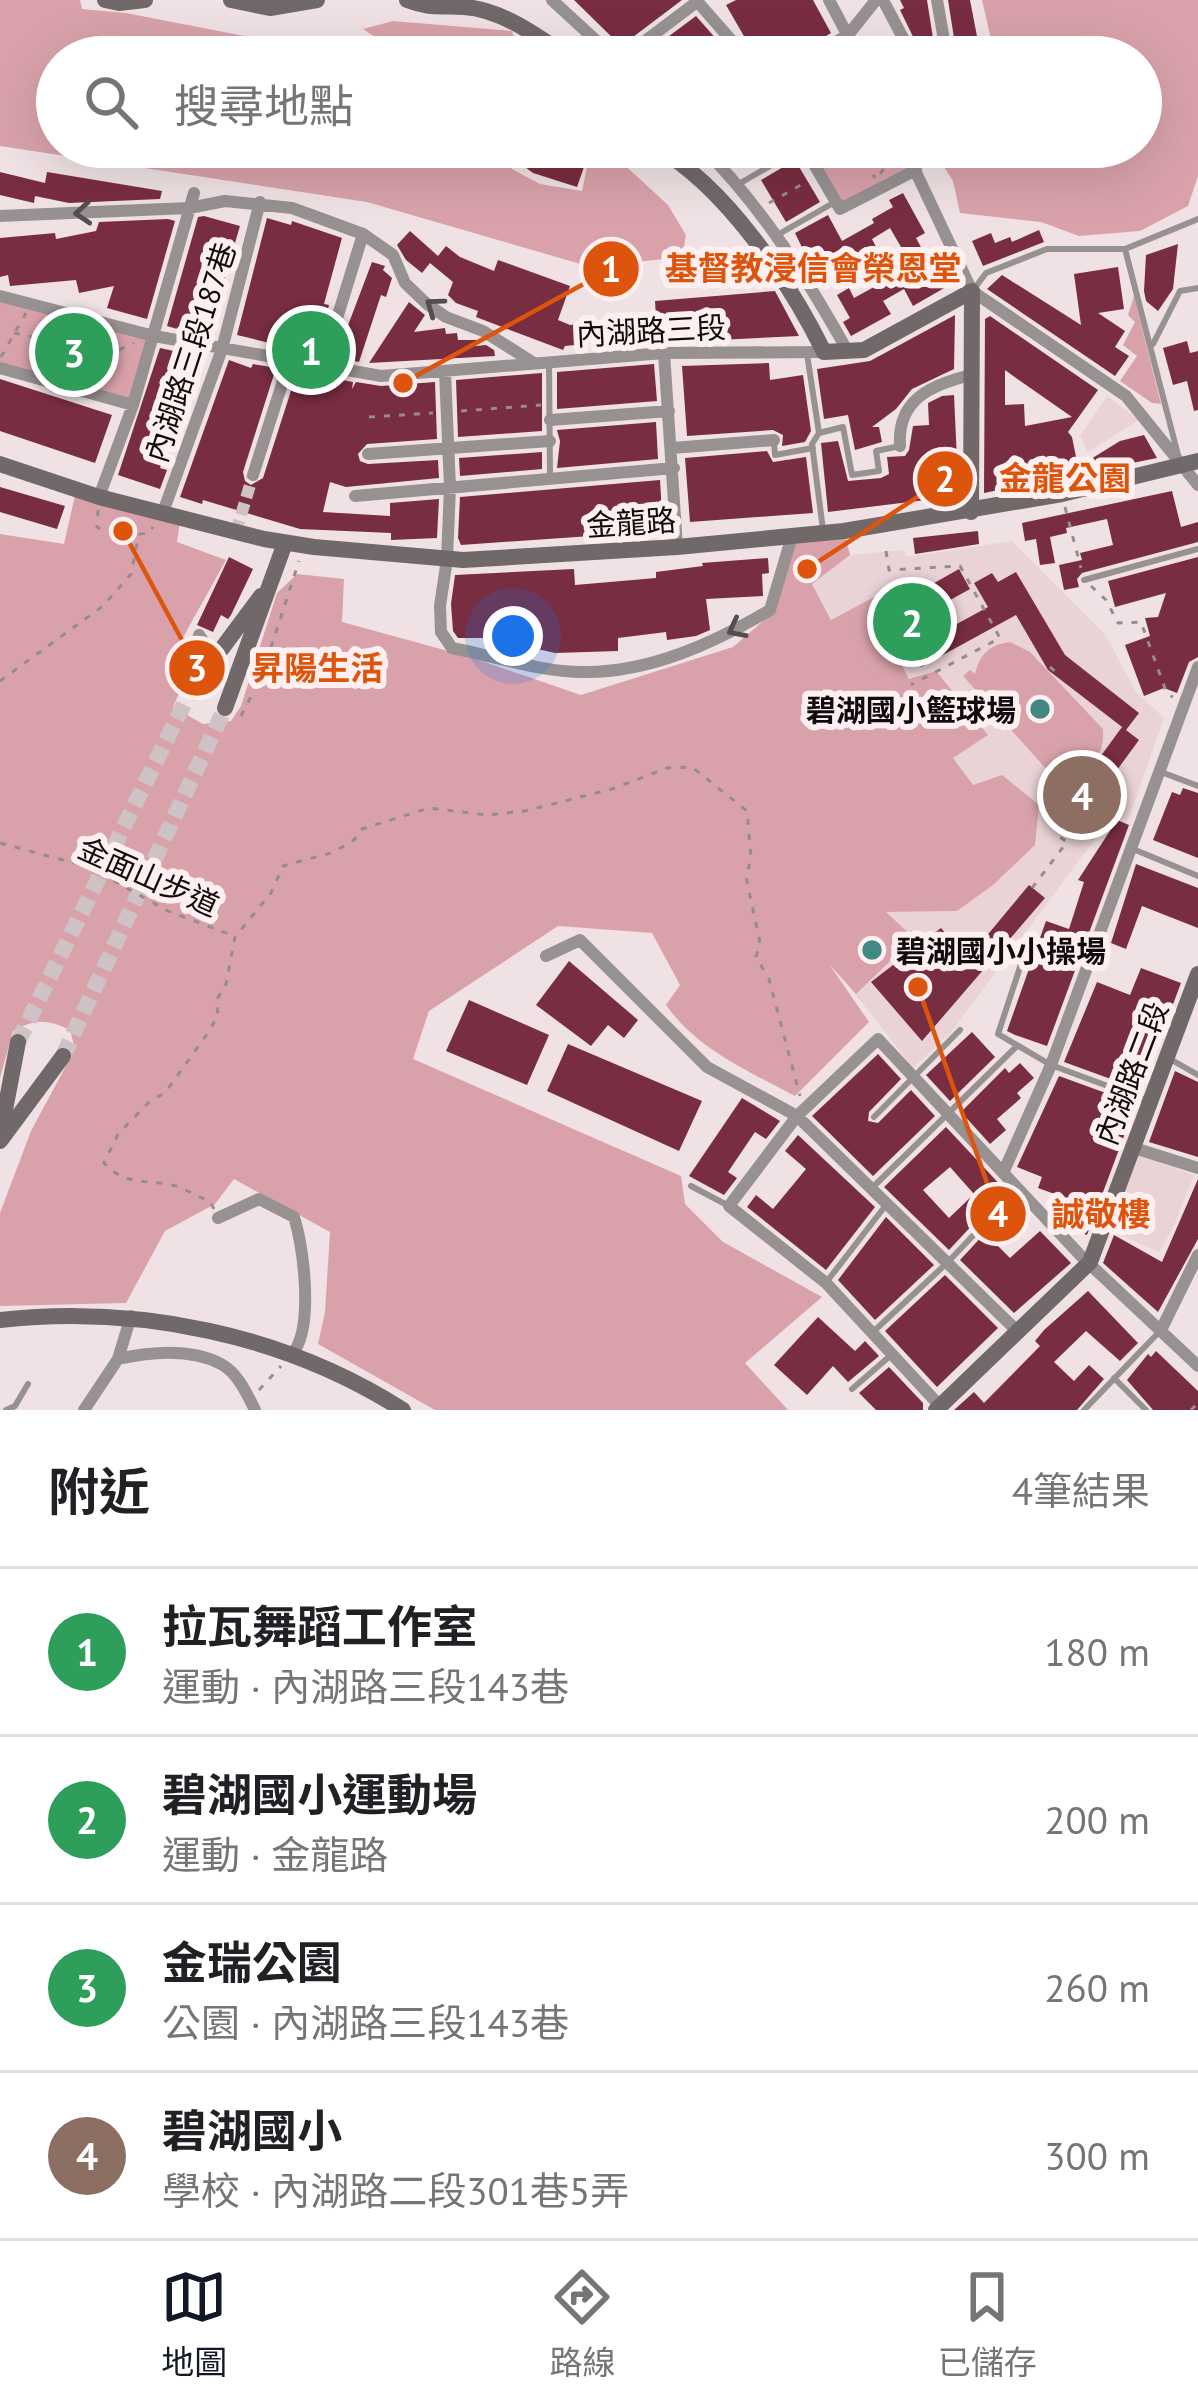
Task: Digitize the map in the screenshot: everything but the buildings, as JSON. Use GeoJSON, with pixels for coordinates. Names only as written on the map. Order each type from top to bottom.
{"type":"FeatureCollection","features":[{"type":"Feature","properties":{"kind":"street"},"geometry":{"type":"LineString","coordinates":[[105,0],[145,0]]}},
{"type":"Feature","properties":{"kind":"street"},"geometry":{"type":"LineString","coordinates":[[231,0],[270,8],[317,0]]}},
{"type":"Feature","properties":{"kind":"street"},"geometry":{"type":"LineString","coordinates":[[407,0],[435,9],[465,7],[492,14],[531,36]]}},
{"type":"Feature","properties":{"kind":"street"},"geometry":{"type":"LineString","coordinates":[[552,0],[591,36]]}},
{"type":"Feature","properties":{"kind":"street"},"geometry":{"type":"LineString","coordinates":[[829,0],[848,35],[880,0],[901,36]]}},
{"type":"Feature","properties":{"kind":"street"},"geometry":{"type":"LineString","coordinates":[[937,0],[943,36]]}},
{"type":"Feature","properties":{"kind":"street"},"geometry":{"type":"LineString","coordinates":[[654,36],[702,2],[729,36]]}},
{"type":"Feature","properties":{"kind":"street"},"geometry":{"type":"LineString","coordinates":[[685,168],[764,254],[798,302],[815,352]]}},
{"type":"Feature","properties":{"kind":"street"},"geometry":{"type":"LineString","coordinates":[[721,168],[776,235],[848,352]]}},
{"type":"Feature","properties":{"kind":"street"},"geometry":{"type":"LineString","coordinates":[[817,168],[840,209],[878,185],[916,170],[973,291],[971,512]]}},
{"type":"Feature","properties":{"kind":"street"},"geometry":{"type":"LineString","coordinates":[[99,497],[133,405],[194,193]]}},
{"type":"Feature","properties":{"kind":"street","name":"內湖路三段"},"geometry":{"type":"LineString","coordinates":[[0,216],[189,208],[225,201],[292,208],[363,234],[393,255],[405,283],[428,304],[542,363],[664,353],[864,350],[973,291]]}},
{"type":"Feature","properties":{"kind":"street","name":"內湖路三段187巷"},"geometry":{"type":"LineString","coordinates":[[158,514],[223,350],[260,202]]}},
{"type":"Feature","properties":{"kind":"street"},"geometry":{"type":"LineString","coordinates":[[322,367],[363,234]]}},
{"type":"Feature","properties":{"kind":"street"},"geometry":{"type":"LineString","coordinates":[[973,291],[1126,396],[1190,463],[1198,485]]}},
{"type":"Feature","properties":{"kind":"street"},"geometry":{"type":"LineString","coordinates":[[0,296],[154,336],[381,376],[542,363]]}},
{"type":"Feature","properties":{"kind":"street"},"geometry":{"type":"LineString","coordinates":[[664,353],[677,547]]}},
{"type":"Feature","properties":{"kind":"street"},"geometry":{"type":"LineString","coordinates":[[253,475],[289,362]]}},
{"type":"Feature","properties":{"kind":"street"},"geometry":{"type":"LineString","coordinates":[[0,368],[133,405]]}},
{"type":"Feature","properties":{"kind":"street"},"geometry":{"type":"LineString","coordinates":[[445,372],[450,487],[440,606],[441,632],[452,648],[582,673],[652,664],[729,634],[770,610],[792,536]]}},
{"type":"Feature","properties":{"kind":"street"},"geometry":{"type":"LineString","coordinates":[[900,446],[898,421],[908,407],[932,389],[971,375]]}},
{"type":"Feature","properties":{"kind":"street"},"geometry":{"type":"LineString","coordinates":[[550,420],[669,411]]}},
{"type":"Feature","properties":{"kind":"street"},"geometry":{"type":"LineString","coordinates":[[672,448],[774,440]]}},
{"type":"Feature","properties":{"kind":"street"},"geometry":{"type":"LineString","coordinates":[[368,454],[550,441]]}},
{"type":"Feature","properties":{"kind":"street","name":"金龍路"},"geometry":{"type":"LineString","coordinates":[[0,464],[158,514],[294,544],[447,559],[677,547],[823,533],[971,512],[1190,463]]}},
{"type":"Feature","properties":{"kind":"street"},"geometry":{"type":"LineString","coordinates":[[355,496],[674,468]]}},
{"type":"Feature","properties":{"kind":"street"},"geometry":{"type":"LineString","coordinates":[[232,707],[223,688],[194,687],[294,544]]}},
{"type":"Feature","properties":{"kind":"street"},"geometry":{"type":"LineString","coordinates":[[232,707],[266,590]]}},
{"type":"Feature","properties":{"kind":"street"},"geometry":{"type":"LineString","coordinates":[[199,635],[216,653],[220,668],[228,673],[242,669]]}},
{"type":"Feature","properties":{"kind":"street"},"geometry":{"type":"LineString","coordinates":[[1003,1173],[1051,1064],[1198,667]]}},
{"type":"Feature","properties":{"kind":"street"},"geometry":{"type":"LineString","coordinates":[[546,956],[580,940],[707,1067],[800,1113],[1016,1330]]}},
{"type":"Feature","properties":{"kind":"street","name":"內湖路二段"},"geometry":{"type":"LineString","coordinates":[[938,1408],[1090,1262],[1198,974]]}},
{"type":"Feature","properties":{"kind":"street"},"geometry":{"type":"LineString","coordinates":[[938,1408],[826,1283],[729,1206],[800,1113],[878,1039],[1017,1189],[1198,1366]]}},
{"type":"Feature","properties":{"kind":"street"},"geometry":{"type":"LineString","coordinates":[[1,1131],[18,1042]]}},
{"type":"Feature","properties":{"kind":"street"},"geometry":{"type":"LineString","coordinates":[[1,1131],[63,1055]]}},
{"type":"Feature","properties":{"kind":"street"},"geometry":{"type":"LineString","coordinates":[[15,1062],[35,1076],[51,1073]]}},
{"type":"Feature","properties":{"kind":"street"},"geometry":{"type":"LineString","coordinates":[[1131,1147],[1198,1168]]}},
{"type":"Feature","properties":{"kind":"street"},"geometry":{"type":"LineString","coordinates":[[218,1218],[260,1199],[294,1217],[303,1245],[303,1314],[302,1344],[292,1354]]}},
{"type":"Feature","properties":{"kind":"street"},"geometry":{"type":"LineString","coordinates":[[1162,1330],[1198,1255]]}},
{"type":"Feature","properties":{"kind":"street"},"geometry":{"type":"LineString","coordinates":[[84,1410],[118,1359],[131,1316]]}},
{"type":"Feature","properties":{"kind":"street"},"geometry":{"type":"LineString","coordinates":[[0,1320],[131,1316],[167,1320],[292,1354],[403,1410]]}},
{"type":"Feature","properties":{"kind":"street"},"geometry":{"type":"LineString","coordinates":[[118,1359],[166,1352],[223,1365],[238,1378],[248,1407]]}},
{"type":"Feature","properties":{"kind":"lane"},"geometry":{"type":"LineString","coordinates":[[736,184],[765,168]]}},
{"type":"Feature","properties":{"kind":"lane"},"geometry":{"type":"LineString","coordinates":[[776,235],[836,202]]}},
{"type":"Feature","properties":{"kind":"lane"},"geometry":{"type":"LineString","coordinates":[[973,291],[986,273],[1047,249],[1125,249],[1198,219]]}},
{"type":"Feature","properties":{"kind":"lane"},"geometry":{"type":"LineString","coordinates":[[1125,249],[1151,347],[1190,463]]}},
{"type":"Feature","properties":{"kind":"lane"},"geometry":{"type":"LineString","coordinates":[[1151,347],[1180,291],[1198,288]]}},
{"type":"Feature","properties":{"kind":"lane"},"geometry":{"type":"LineString","coordinates":[[815,352],[819,434],[813,448],[823,533]]}},
{"type":"Feature","properties":{"kind":"lane"},"geometry":{"type":"LineString","coordinates":[[542,363],[550,420],[550,479]]}},
{"type":"Feature","properties":{"kind":"lane"},"geometry":{"type":"LineString","coordinates":[[819,434],[843,427],[852,475],[879,471],[876,451],[900,446]]}},
{"type":"Feature","properties":{"kind":"lane"},"geometry":{"type":"LineString","coordinates":[[774,440],[775,455],[813,448]]}},
{"type":"Feature","properties":{"kind":"lane"},"geometry":{"type":"LineString","coordinates":[[1084,580],[1198,549]]}},
{"type":"Feature","properties":{"kind":"lane"},"geometry":{"type":"LineString","coordinates":[[1161,772],[1198,786]]}},
{"type":"Feature","properties":{"kind":"lane"},"geometry":{"type":"LineString","coordinates":[[1130,848],[1198,876]]}},
{"type":"Feature","properties":{"kind":"lane"},"geometry":{"type":"LineString","coordinates":[[1024,955],[998,1034],[1051,1064],[1150,1102]]}},
{"type":"Feature","properties":{"kind":"lane"},"geometry":{"type":"LineString","coordinates":[[874,1117],[960,1030]]}},
{"type":"Feature","properties":{"kind":"lane"},"geometry":{"type":"LineString","coordinates":[[873,1187],[1016,1047]]}},
{"type":"Feature","properties":{"kind":"lane"},"geometry":{"type":"LineString","coordinates":[[1167,1058],[1198,1075]]}},
{"type":"Feature","properties":{"kind":"lane"},"geometry":{"type":"LineString","coordinates":[[692,1186],[729,1206]]}},
{"type":"Feature","properties":{"kind":"lane"},"geometry":{"type":"LineString","coordinates":[[873,1332],[1017,1189]]}},
{"type":"Feature","properties":{"kind":"lane"},"geometry":{"type":"LineString","coordinates":[[826,1283],[889,1202]]}},
{"type":"Feature","properties":{"kind":"lane"},"geometry":{"type":"LineString","coordinates":[[1084,1410],[1162,1330]]}},
{"type":"Feature","properties":{"kind":"lane"},"geometry":{"type":"LineString","coordinates":[[852,1389],[891,1355]]}},
{"type":"Feature","properties":{"kind":"lane"},"geometry":{"type":"LineString","coordinates":[[1114,1378],[1146,1410]]}},
{"type":"Feature","properties":{"kind":"lane"},"geometry":{"type":"LineString","coordinates":[[6,1410],[15,1406],[28,1384]]}},
{"type":"Feature","properties":{"kind":"path"},"geometry":{"type":"LineString","coordinates":[[757,210],[824,168]]}},
{"type":"Feature","properties":{"kind":"path"},"geometry":{"type":"LineString","coordinates":[[870,168],[878,185]]}},
{"type":"Feature","properties":{"kind":"path"},"geometry":{"type":"LineString","coordinates":[[878,185],[886,168]]}},
{"type":"Feature","properties":{"kind":"path"},"geometry":{"type":"LineString","coordinates":[[878,185],[892,172]]}},
{"type":"Feature","properties":{"kind":"path"},"geometry":{"type":"LineString","coordinates":[[0,358],[30,304]]}},
{"type":"Feature","properties":{"kind":"path"},"geometry":{"type":"LineString","coordinates":[[80,390],[116,329]]}},
{"type":"Feature","properties":{"kind":"path"},"geometry":{"type":"LineString","coordinates":[[14,333],[39,338],[70,355],[101,358],[136,342]]}},
{"type":"Feature","properties":{"kind":"path"},"geometry":{"type":"LineString","coordinates":[[99,497],[97,527],[123,536],[153,528],[158,514]]}},
{"type":"Feature","properties":{"kind":"path"},"geometry":{"type":"LineString","coordinates":[[1070,525],[1084,580],[1106,600],[1118,623],[1141,622],[1167,694],[1185,704]]}},
{"type":"Feature","properties":{"kind":"path"},"geometry":{"type":"LineString","coordinates":[[0,681],[103,606],[131,574],[139,534]]}},
{"type":"Feature","properties":{"kind":"path"},"geometry":{"type":"LineString","coordinates":[[232,707],[262,675],[294,544]]}},
{"type":"Feature","properties":{"kind":"path"},"geometry":{"type":"LineString","coordinates":[[886,551],[889,570],[961,566],[1000,638],[911,685]]}},
{"type":"Feature","properties":{"kind":"path"},"geometry":{"type":"LineString","coordinates":[[1050,667],[1058,673]]}},
{"type":"Feature","properties":{"kind":"path"},"geometry":{"type":"LineString","coordinates":[[236,937],[271,893],[283,866],[334,852],[362,829],[429,808],[487,814],[525,811],[612,789],[667,768],[692,766],[747,811],[751,859],[746,877],[760,943],[756,957],[769,980],[800,1113]]}},
{"type":"Feature","properties":{"kind":"path"},"geometry":{"type":"LineString","coordinates":[[1032,888],[1066,842],[1057,835],[1060,831]]}},
{"type":"Feature","properties":{"kind":"path","name":"金面山步道"},"geometry":{"type":"LineString","coordinates":[[0,843],[89,867],[168,911],[236,937],[210,1030],[165,1093],[151,1100],[118,1134],[104,1163],[119,1177],[138,1184],[172,1185],[209,1200],[218,1218]]}},
{"type":"Feature","properties":{"kind":"path"},"geometry":{"type":"LineString","coordinates":[[248,1407],[292,1354]]}},
{"type":"Feature","properties":{"kind":"path"},"geometry":{"type":"LineString","coordinates":[[1191,1410],[1198,1403]]}},
{"type":"Feature","properties":{"kind":"shaded area"},"geometry":{"type":"Polygon","coordinates":[[[0,0],[80,0],[82,9],[244,36],[36,36],[36,151],[0,146],[0,0]]]}},
{"type":"Feature","properties":{"kind":"shaded area"},"geometry":{"type":"Polygon","coordinates":[[[982,0],[1198,0],[1198,176],[1188,206],[1140,231],[1079,236],[1041,222],[960,213],[953,181],[945,168],[1162,168],[1162,36],[990,35],[982,0]]]}},
{"type":"Feature","properties":{"kind":"shaded area"},"geometry":{"type":"Polygon","coordinates":[[[393,21],[512,31],[514,36],[374,36],[363,29],[393,21]]]}},
{"type":"Feature","properties":{"kind":"shaded area"},"geometry":{"type":"Polygon","coordinates":[[[144,168],[512,168],[540,184],[582,191],[587,168],[628,168],[668,205],[686,235],[682,257],[591,267],[367,202],[144,168]]]}},
{"type":"Feature","properties":{"kind":"shaded area"},"geometry":{"type":"Polygon","coordinates":[[[821,168],[912,168],[842,204],[821,168]]]}},
{"type":"Feature","properties":{"kind":"shaded area"},"geometry":{"type":"Polygon","coordinates":[[[0,296],[154,336],[133,405],[0,368],[0,296]]]}},
{"type":"Feature","properties":{"kind":"shaded area"},"geometry":{"type":"Polygon","coordinates":[[[1134,296],[1161,404],[1120,381],[1137,356],[1123,345],[1135,322],[1128,315],[1134,296]]]}},
{"type":"Feature","properties":{"kind":"shaded area"},"geometry":{"type":"Polygon","coordinates":[[[1107,396],[1139,420],[1088,452],[1080,436],[1107,396]]]}},
{"type":"Feature","properties":{"kind":"shaded area"},"geometry":{"type":"Polygon","coordinates":[[[76,491],[180,520],[177,542],[226,560],[181,641],[197,653],[173,707],[203,724],[231,721],[241,706],[277,593],[297,574],[344,579],[342,622],[470,657],[581,695],[733,647],[776,610],[792,536],[844,531],[850,555],[812,584],[831,620],[891,588],[877,615],[909,679],[936,671],[988,735],[953,758],[973,785],[1002,775],[1039,805],[1035,845],[957,911],[886,912],[914,938],[856,994],[829,964],[869,1022],[795,1096],[724,1058],[679,1021],[666,1005],[680,985],[652,933],[558,926],[429,1011],[413,1059],[681,1176],[685,1204],[723,1242],[822,1297],[745,1363],[788,1410],[435,1410],[318,1344],[330,1232],[234,1179],[215,1204],[165,1231],[126,1303],[0,1306],[0,1213],[31,1131],[75,1049],[70,1030],[47,1022],[28,1024],[13,1031],[0,1078],[0,534],[64,544],[76,491]]]}},
{"type":"Feature","properties":{"kind":"shaded area"},"geometry":{"type":"Polygon","coordinates":[[[1012,541],[1105,634],[1136,692],[1164,718],[1128,820],[1112,816],[952,1031],[913,1068],[831,963],[884,912],[957,911],[973,786],[952,757],[987,735],[909,679],[877,615],[888,589],[832,621],[812,584],[850,555],[905,550],[906,557],[1012,541]]]}},
{"type":"Feature","properties":{"kind":"shaded area"},"geometry":{"type":"Polygon","coordinates":[[[1010,642],[1030,652],[1103,729],[1096,759],[1069,776],[1073,782],[1064,789],[963,676],[970,670],[975,674],[991,648],[1010,642]]]}},
{"type":"Feature","properties":{"kind":"shaded area"},"geometry":{"type":"Polygon","coordinates":[[[1138,1155],[1194,1175],[1159,1252],[1110,1230],[1138,1155]]]}},
{"type":"Feature","properties":{"kind":"tunnel"},"geometry":{"type":"LineString","coordinates":[[236,532],[253,475]]}},
{"type":"Feature","properties":{"kind":"tunnel"},"geometry":{"type":"LineString","coordinates":[[18,1042],[191,690]]}},
{"type":"Feature","properties":{"kind":"tunnel"},"geometry":{"type":"LineString","coordinates":[[63,1056],[225,708]]}},
{"type":"Feature","properties":{"kind":"place","name":"拉瓦舞蹈工作室"},"geometry":{"type":"Point","coordinates":[311,350]}},
{"type":"Feature","properties":{"kind":"place","name":"金瑞公園"},"geometry":{"type":"Point","coordinates":[74,352]}},
{"type":"Feature","properties":{"kind":"place","name":"基督教浸信會榮恩堂"},"geometry":{"type":"Point","coordinates":[403,383]}},
{"type":"Feature","properties":{"kind":"place","name":"昇陽生活"},"geometry":{"type":"Point","coordinates":[123,531]}},
{"type":"Feature","properties":{"kind":"place","name":"金龍公園"},"geometry":{"type":"Point","coordinates":[807,569]}},
{"type":"Feature","properties":{"kind":"place","name":"碧湖國小運動場"},"geometry":{"type":"Point","coordinates":[912,622]}},
{"type":"Feature","properties":{"kind":"place","name":"碧湖國小籃球場"},"geometry":{"type":"Point","coordinates":[1040,709]}},
{"type":"Feature","properties":{"kind":"place","name":"碧湖國小"},"geometry":{"type":"Point","coordinates":[1082,795]}},
{"type":"Feature","properties":{"kind":"place","name":"碧湖國小小操場"},"geometry":{"type":"Point","coordinates":[872,950]}},
{"type":"Feature","properties":{"kind":"place","name":"誠敬樓"},"geometry":{"type":"Point","coordinates":[918,987]}}]}
